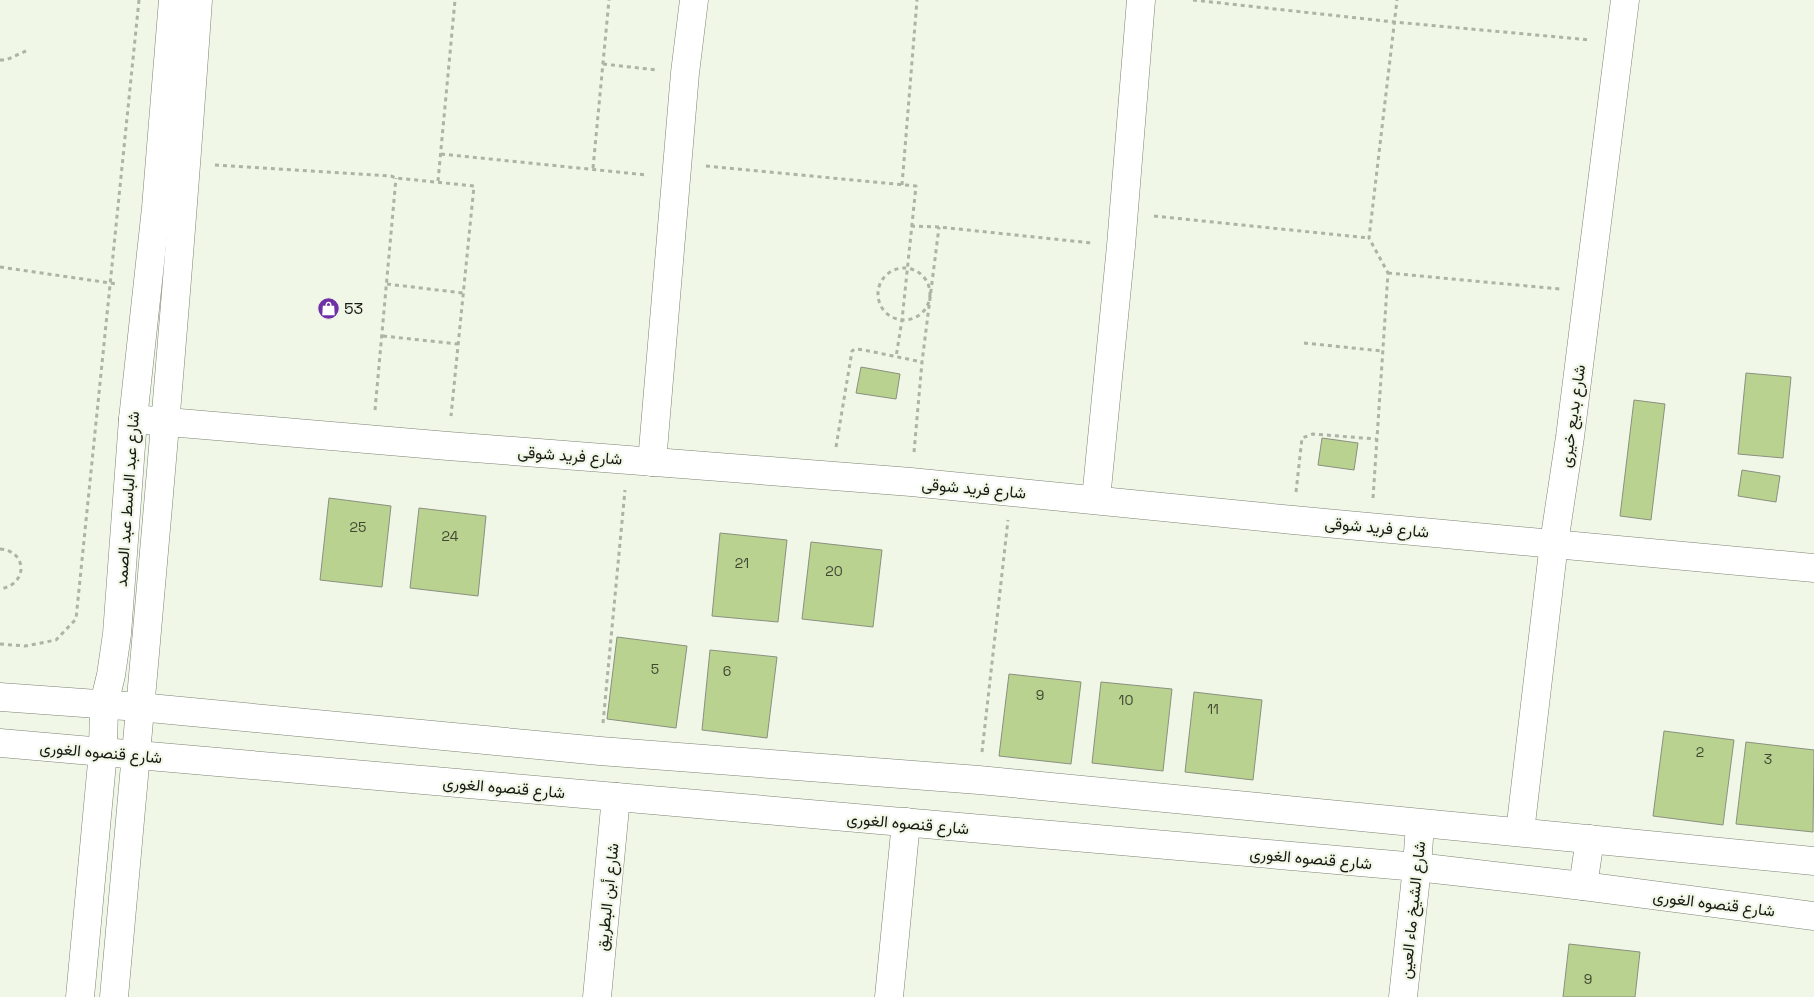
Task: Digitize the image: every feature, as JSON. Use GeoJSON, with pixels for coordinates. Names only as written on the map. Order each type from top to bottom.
{"type":"FeatureCollection","features":[{"type":"Feature","properties":{"kind":"street","name":"شارع عبد الباسط عبد الصمد"},"geometry":{"type":"LineString","coordinates":[[80,997],[103,752],[104,704],[111,676],[117,634],[133,419],[156,208],[173,0]]}},
{"type":"Feature","properties":{"kind":"street","name":"شارع عبد الباسط عبد الصمد"},"geometry":{"type":"LineString","coordinates":[[114,997],[187,163],[198,0]]}},
{"type":"Feature","properties":{"kind":"street"},"geometry":{"type":"LineString","coordinates":[[639,461],[677,170],[685,73],[694,0]]}},
{"type":"Feature","properties":{"kind":"street"},"geometry":{"type":"LineString","coordinates":[[1096,499],[1121,246],[1142,0]]}},
{"type":"Feature","properties":{"kind":"street","name":"شارع بديع خيرى"},"geometry":{"type":"LineString","coordinates":[[1520,832],[1554,543],[1570,437],[1625,0]]}},
{"type":"Feature","properties":{"kind":"street","name":"شارع فريد شوقى"},"geometry":{"type":"LineString","coordinates":[[133,419],[911,482],[1293,520],[1814,568]]}},
{"type":"Feature","properties":{"kind":"street"},"geometry":{"type":"LineString","coordinates":[[0,697],[139,707],[600,751],[979,780],[1814,861]]}},
{"type":"Feature","properties":{"kind":"street","name":"شارع قنصوه الغورى"},"geometry":{"type":"LineString","coordinates":[[0,742],[1417,867],[1814,916]]}},
{"type":"Feature","properties":{"kind":"street","name":"شارع أبن البطريق"},"geometry":{"type":"LineString","coordinates":[[597,997],[616,797]]}},
{"type":"Feature","properties":{"kind":"street"},"geometry":{"type":"LineString","coordinates":[[889,997],[906,822]]}},
{"type":"Feature","properties":{"kind":"street","name":"شارع الشيخ ماء العين"},"geometry":{"type":"LineString","coordinates":[[1404,997],[1420,824]]}},
{"type":"Feature","properties":{"kind":"street"},"geometry":{"type":"LineString","coordinates":[[1583,886],[1590,838]]}},
{"type":"Feature","properties":{"kind":"path"},"geometry":{"type":"LineString","coordinates":[[0,644],[25,646],[56,640],[76,619],[139,0]]}},
{"type":"Feature","properties":{"kind":"path"},"geometry":{"type":"LineString","coordinates":[[438,182],[456,0]]}},
{"type":"Feature","properties":{"kind":"path"},"geometry":{"type":"LineString","coordinates":[[592,168],[609,0]]}},
{"type":"Feature","properties":{"kind":"path"},"geometry":{"type":"LineString","coordinates":[[902,185],[917,0]]}},
{"type":"Feature","properties":{"kind":"path"},"geometry":{"type":"LineString","coordinates":[[1193,0],[1394,22],[1619,42]]}},
{"type":"Feature","properties":{"kind":"path"},"geometry":{"type":"LineString","coordinates":[[1371,526],[1388,272],[1369,238],[1397,0]]}},
{"type":"Feature","properties":{"kind":"path"},"geometry":{"type":"LineString","coordinates":[[0,60],[6,60],[28,50]]}},
{"type":"Feature","properties":{"kind":"path"},"geometry":{"type":"LineString","coordinates":[[603,64],[685,73]]}},
{"type":"Feature","properties":{"kind":"path"},"geometry":{"type":"LineString","coordinates":[[441,154],[592,168],[677,170],[916,186],[902,320],[896,357]]}},
{"type":"Feature","properties":{"kind":"path"},"geometry":{"type":"LineString","coordinates":[[187,163],[391,176],[474,186],[448,446]]}},
{"type":"Feature","properties":{"kind":"path"},"geometry":{"type":"LineString","coordinates":[[373,438],[396,178]]}},
{"type":"Feature","properties":{"kind":"path"},"geometry":{"type":"LineString","coordinates":[[1124,213],[1369,238]]}},
{"type":"Feature","properties":{"kind":"path"},"geometry":{"type":"LineString","coordinates":[[911,226],[939,226],[1121,246]]}},
{"type":"Feature","properties":{"kind":"path"},"geometry":{"type":"LineString","coordinates":[[911,482],[922,362],[939,226]]}},
{"type":"Feature","properties":{"kind":"path"},"geometry":{"type":"LineString","coordinates":[[0,267],[148,288]]}},
{"type":"Feature","properties":{"kind":"path"},"geometry":{"type":"LineString","coordinates":[[907,268],[916,271],[924,277],[930,296],[927,306],[921,314],[902,320],[893,317],[880,305],[878,287],[882,279],[889,273],[897,269],[907,268]]}},
{"type":"Feature","properties":{"kind":"path"},"geometry":{"type":"LineString","coordinates":[[1388,272],[1588,292]]}},
{"type":"Feature","properties":{"kind":"path"},"geometry":{"type":"LineString","coordinates":[[387,284],[463,293]]}},
{"type":"Feature","properties":{"kind":"path"},"geometry":{"type":"LineString","coordinates":[[382,336],[458,344]]}},
{"type":"Feature","properties":{"kind":"path"},"geometry":{"type":"LineString","coordinates":[[1304,343],[1382,351]]}},
{"type":"Feature","properties":{"kind":"path"},"geometry":{"type":"LineString","coordinates":[[832,475],[852,351],[855,349],[864,350],[922,362]]}},
{"type":"Feature","properties":{"kind":"path"},"geometry":{"type":"LineString","coordinates":[[1293,520],[1302,438],[1313,434],[1376,439]]}},
{"type":"Feature","properties":{"kind":"path"},"geometry":{"type":"LineString","coordinates":[[600,751],[639,461]]}},
{"type":"Feature","properties":{"kind":"path"},"geometry":{"type":"LineString","coordinates":[[979,780],[1012,491]]}},
{"type":"Feature","properties":{"kind":"path"},"geometry":{"type":"LineString","coordinates":[[0,549],[14,554],[19,560],[21,568],[15,583],[8,588],[0,589]]}},
{"type":"Feature","properties":{"kind":"building"},"geometry":{"type":"Polygon","coordinates":[[[861,367],[900,374],[896,399],[856,393],[861,367]]]}},
{"type":"Feature","properties":{"kind":"building"},"geometry":{"type":"Polygon","coordinates":[[[1746,373],[1791,377],[1783,458],[1738,454],[1746,373]]]}},
{"type":"Feature","properties":{"kind":"building"},"geometry":{"type":"Polygon","coordinates":[[[1634,400],[1665,404],[1651,520],[1620,516],[1634,400]]]}},
{"type":"Feature","properties":{"kind":"building"},"geometry":{"type":"Polygon","coordinates":[[[1322,438],[1358,443],[1354,470],[1318,465],[1322,438]]]}},
{"type":"Feature","properties":{"kind":"building"},"geometry":{"type":"Polygon","coordinates":[[[1742,470],[1780,476],[1776,502],[1738,496],[1742,470]]]}},
{"type":"Feature","properties":{"kind":"building"},"geometry":{"type":"Polygon","coordinates":[[[329,498],[391,506],[382,587],[320,580],[329,498]]]}},
{"type":"Feature","properties":{"kind":"building"},"geometry":{"type":"Polygon","coordinates":[[[419,508],[486,516],[478,596],[410,588],[419,508]]]}},
{"type":"Feature","properties":{"kind":"building"},"geometry":{"type":"Polygon","coordinates":[[[720,533],[787,540],[778,622],[712,616],[720,533]]]}},
{"type":"Feature","properties":{"kind":"building"},"geometry":{"type":"Polygon","coordinates":[[[811,542],[882,550],[873,627],[802,619],[811,542]]]}},
{"type":"Feature","properties":{"kind":"building"},"geometry":{"type":"Polygon","coordinates":[[[617,637],[687,646],[676,728],[607,719],[617,637]]]}},
{"type":"Feature","properties":{"kind":"building"},"geometry":{"type":"Polygon","coordinates":[[[710,650],[777,657],[767,738],[702,730],[710,650]]]}},
{"type":"Feature","properties":{"kind":"building"},"geometry":{"type":"Polygon","coordinates":[[[1009,674],[1081,682],[1071,764],[999,756],[1009,674]]]}},
{"type":"Feature","properties":{"kind":"building"},"geometry":{"type":"Polygon","coordinates":[[[1101,682],[1172,689],[1163,771],[1092,763],[1101,682]]]}},
{"type":"Feature","properties":{"kind":"building"},"geometry":{"type":"Polygon","coordinates":[[[1194,692],[1262,700],[1253,780],[1185,772],[1194,692]]]}},
{"type":"Feature","properties":{"kind":"building"},"geometry":{"type":"Polygon","coordinates":[[[1664,731],[1734,740],[1723,825],[1653,816],[1664,731]]]}},
{"type":"Feature","properties":{"kind":"building"},"geometry":{"type":"Polygon","coordinates":[[[1746,742],[1814,750],[1813,832],[1736,824],[1746,742]]]}},
{"type":"Feature","properties":{"kind":"building"},"geometry":{"type":"Polygon","coordinates":[[[1569,944],[1640,952],[1635,997],[1563,997],[1569,944]]]}},
{"type":"Feature","properties":{"kind":"place","name":"53"},"geometry":{"type":"Point","coordinates":[328,308]}}]}
